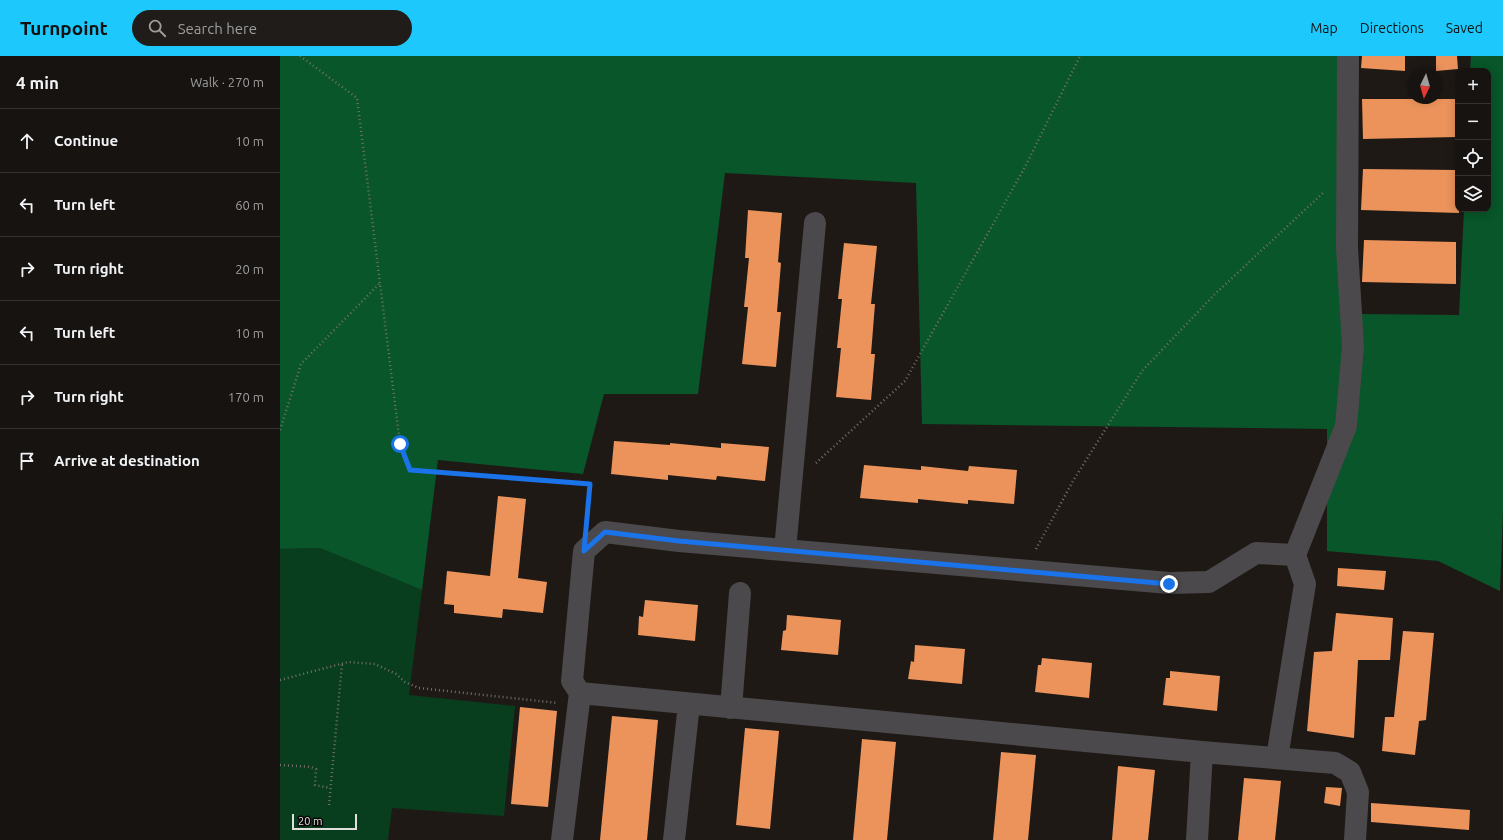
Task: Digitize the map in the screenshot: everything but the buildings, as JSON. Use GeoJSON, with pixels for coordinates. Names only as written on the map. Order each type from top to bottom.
{"type":"FeatureCollection","features":[{"type":"Feature","properties":{"kind":"lane"},"geometry":{"type":"LineString","coordinates":[[1277,758],[1305,584],[1296,555],[1346,426],[1353,346],[1347,248],[1348,56]]}},
{"type":"Feature","properties":{"kind":"lane"},"geometry":{"type":"LineString","coordinates":[[785,550],[815,223]]}},
{"type":"Feature","properties":{"kind":"lane"},"geometry":{"type":"LineString","coordinates":[[562,840],[579,699],[572,681],[584,551],[605,532],[679,541],[1169,584],[1209,582],[1256,553],[1296,555]]}},
{"type":"Feature","properties":{"kind":"lane"},"geometry":{"type":"LineString","coordinates":[[731,708],[740,593]]}},
{"type":"Feature","properties":{"kind":"lane"},"geometry":{"type":"LineString","coordinates":[[579,699],[689,704],[1335,763],[1350,772],[1358,792],[1355,840]]}},
{"type":"Feature","properties":{"kind":"lane"},"geometry":{"type":"LineString","coordinates":[[674,840],[689,704]]}},
{"type":"Feature","properties":{"kind":"lane"},"geometry":{"type":"LineString","coordinates":[[1197,840],[1202,752]]}},
{"type":"Feature","properties":{"kind":"path"},"geometry":{"type":"LineString","coordinates":[[300,56],[357,98],[400,444],[410,470],[590,484],[584,551]]}},
{"type":"Feature","properties":{"kind":"path"},"geometry":{"type":"LineString","coordinates":[[790,486],[906,381],[1025,167],[1080,56]]}},
{"type":"Feature","properties":{"kind":"path"},"geometry":{"type":"LineString","coordinates":[[1024,571],[1073,481],[1142,371],[1215,294],[1347,170]]}},
{"type":"Feature","properties":{"kind":"path"},"geometry":{"type":"LineString","coordinates":[[280,430],[301,364],[379,283]]}},
{"type":"Feature","properties":{"kind":"path"},"geometry":{"type":"LineString","coordinates":[[280,680],[348,662],[375,664],[396,674],[405,682],[419,688],[579,699]]}},
{"type":"Feature","properties":{"kind":"path"},"geometry":{"type":"LineString","coordinates":[[329,805],[342,664]]}},
{"type":"Feature","properties":{"kind":"path"},"geometry":{"type":"LineString","coordinates":[[280,765],[311,767],[316,769],[315,785],[330,788]]}},
{"type":"Feature","properties":{"kind":"green space"},"geometry":{"type":"Polygon","coordinates":[[[280,56],[1357,56],[1357,314],[1459,315],[1464,212],[1491,212],[1491,68],[1470,68],[1471,56],[1503,56],[1503,512],[1500,591],[1438,561],[1327,551],[1327,429],[922,424],[916,183],[725,173],[698,394],[604,394],[583,474],[438,460],[422,590],[320,548],[280,549],[280,56]]]}},
{"type":"Feature","properties":{"kind":"green space"},"geometry":{"type":"Polygon","coordinates":[[[320,548],[422,590],[409,695],[515,706],[504,816],[392,808],[388,840],[280,840],[280,549],[320,548]]]}},
{"type":"Feature","properties":{"kind":"route"},"geometry":{"type":"LineString","coordinates":[[400,444],[410,470],[590,484],[584,551],[605,532],[679,541],[1169,584]]}}]}
